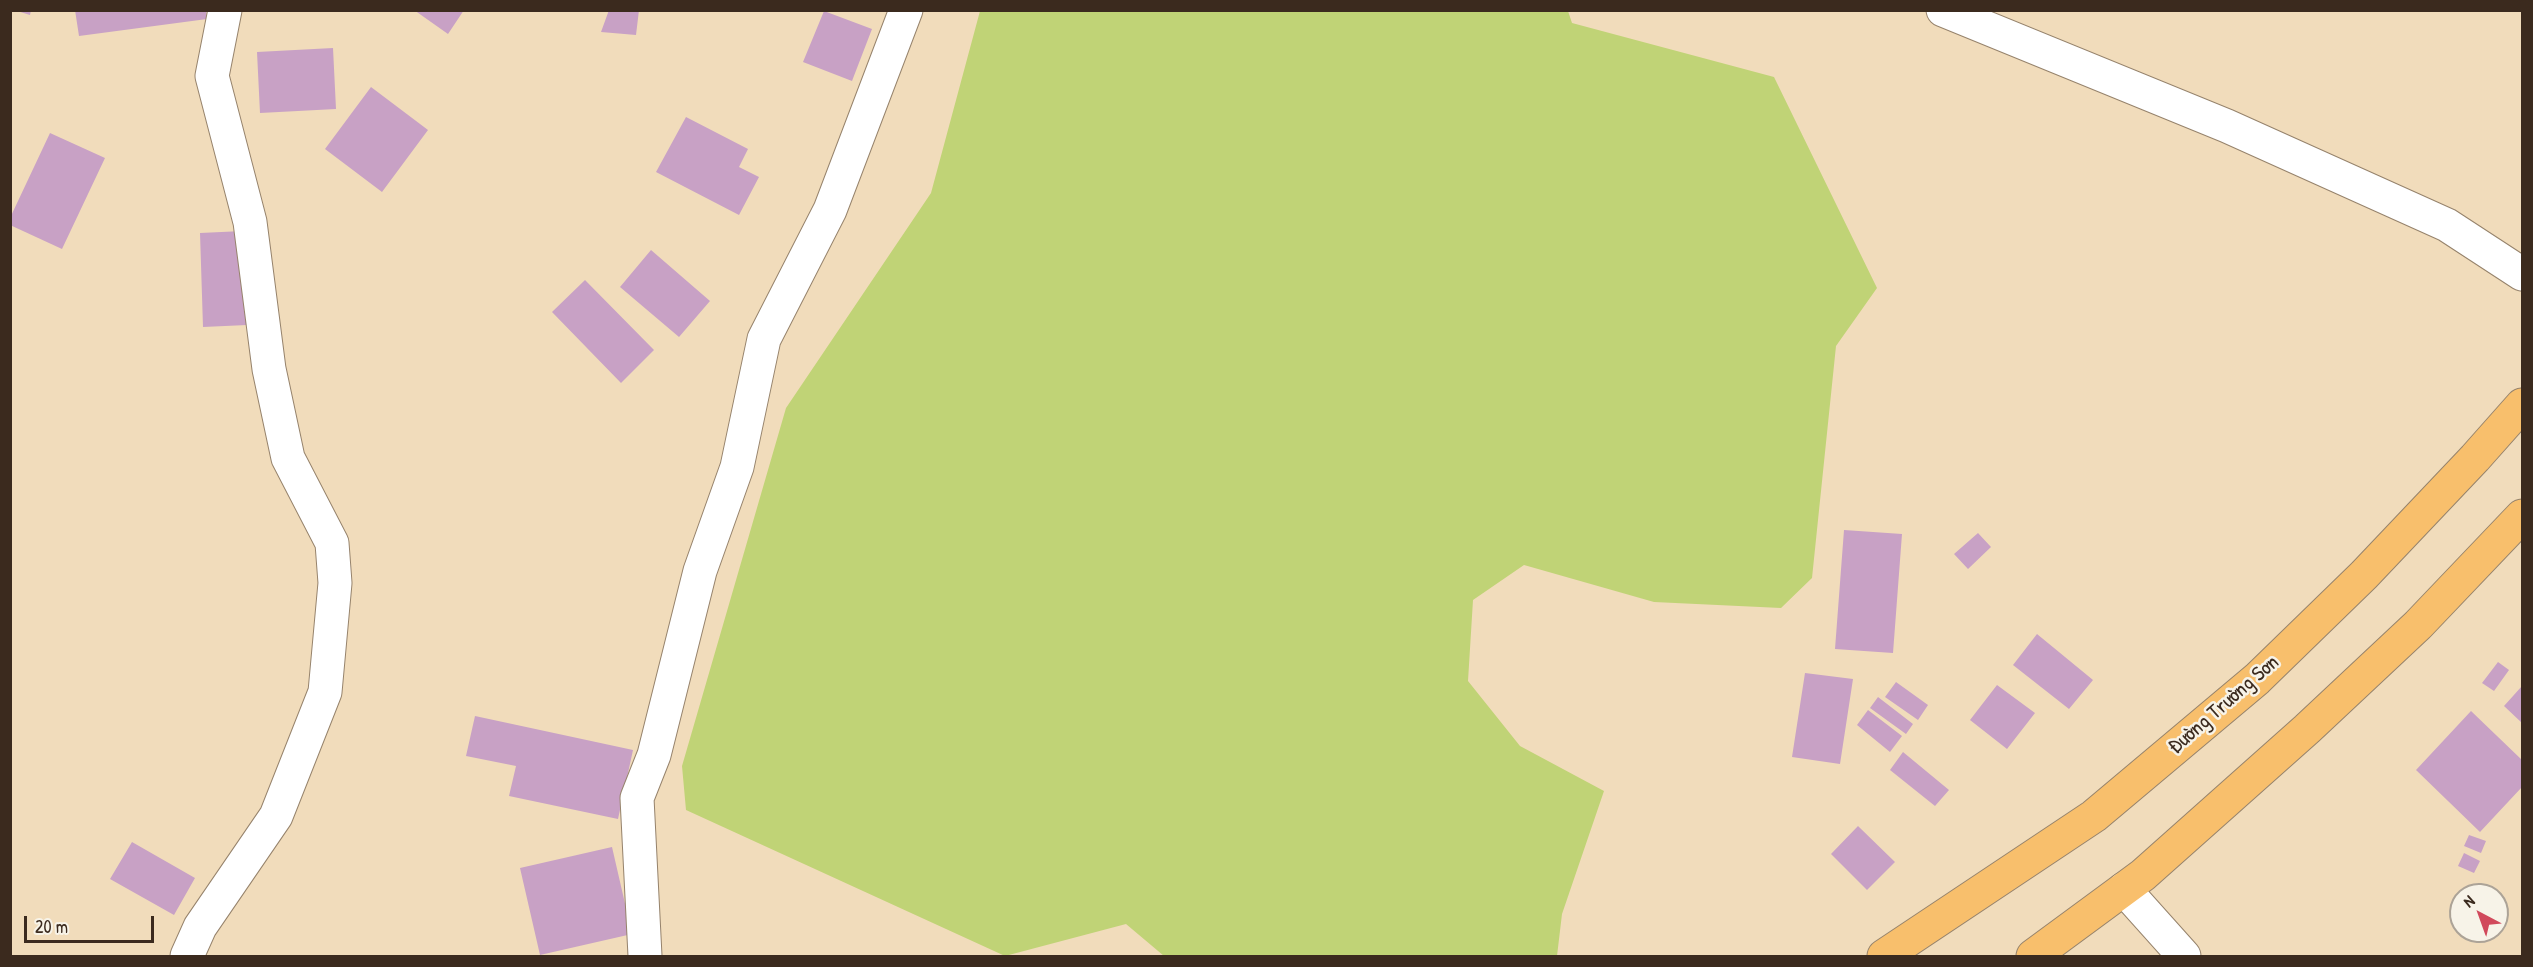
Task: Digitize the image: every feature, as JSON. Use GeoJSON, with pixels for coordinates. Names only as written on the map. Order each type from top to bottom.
{"type":"FeatureCollection","features":[{"type":"Feature","properties":{"kind":"highway","name":"Đường Trường Sơn"},"geometry":{"type":"LineString","coordinates":[[1884,957],[2094,816],[2257,679],[2364,575],[2523,405]]}},
{"type":"Feature","properties":{"kind":"highway"},"geometry":{"type":"LineString","coordinates":[[2032,957],[2143,875],[2307,729],[2418,625],[2523,516]]}},
{"type":"Feature","properties":{"kind":"street"},"geometry":{"type":"LineString","coordinates":[[187,957],[200,927],[276,816],[325,692],[335,583],[332,543],[288,458],[269,369],[250,222],[212,76],[225,10]]}},
{"type":"Feature","properties":{"kind":"street"},"geometry":{"type":"LineString","coordinates":[[645,957],[637,798],[654,755],[700,571],[737,467],[764,339],[830,210],[906,10]]}},
{"type":"Feature","properties":{"kind":"street"},"geometry":{"type":"LineString","coordinates":[[1943,10],[2227,126],[2447,225],[2523,274]]}},
{"type":"Feature","properties":{"kind":"street"},"geometry":{"type":"LineString","coordinates":[[2124,888],[2184,957]]}},
{"type":"Feature","properties":{"kind":"green space"},"geometry":{"type":"Polygon","coordinates":[[[980,11],[1568,11],[1572,23],[1774,77],[1877,288],[1836,346],[1812,578],[1781,608],[1654,602],[1524,565],[1473,600],[1468,681],[1520,746],[1604,791],[1562,914],[1557,956],[1164,956],[1126,924],[1005,956],[686,810],[682,766],[786,408],[931,193],[980,11]]]}},
{"type":"Feature","properties":{"kind":"building"},"geometry":{"type":"Polygon","coordinates":[[[14,10],[31,10],[30,15],[14,10]]]}},
{"type":"Feature","properties":{"kind":"building"},"geometry":{"type":"Polygon","coordinates":[[[75,10],[206,10],[207,19],[79,36],[75,10]]]}},
{"type":"Feature","properties":{"kind":"building"},"geometry":{"type":"Polygon","coordinates":[[[414,10],[464,10],[448,34],[414,10]]]}},
{"type":"Feature","properties":{"kind":"building"},"geometry":{"type":"Polygon","coordinates":[[[609,10],[639,10],[636,35],[601,32],[609,10]]]}},
{"type":"Feature","properties":{"kind":"building"},"geometry":{"type":"Polygon","coordinates":[[[824,11],[872,29],[852,81],[803,62],[824,11]]]}},
{"type":"Feature","properties":{"kind":"building"},"geometry":{"type":"Polygon","coordinates":[[[333,48],[336,109],[260,113],[257,52],[333,48]]]}},
{"type":"Feature","properties":{"kind":"building"},"geometry":{"type":"Polygon","coordinates":[[[371,87],[428,130],[382,192],[325,149],[371,87]]]}},
{"type":"Feature","properties":{"kind":"building"},"geometry":{"type":"Polygon","coordinates":[[[686,117],[748,149],[739,167],[759,177],[739,215],[656,172],[686,117]]]}},
{"type":"Feature","properties":{"kind":"building"},"geometry":{"type":"Polygon","coordinates":[[[50,133],[105,158],[62,249],[10,225],[10,218],[50,133]]]}},
{"type":"Feature","properties":{"kind":"building"},"geometry":{"type":"Polygon","coordinates":[[[243,231],[247,325],[203,327],[200,233],[243,231]]]}},
{"type":"Feature","properties":{"kind":"building"},"geometry":{"type":"Polygon","coordinates":[[[651,250],[710,301],[679,337],[620,287],[651,250]]]}},
{"type":"Feature","properties":{"kind":"building"},"geometry":{"type":"Polygon","coordinates":[[[585,280],[654,350],[621,383],[552,312],[585,280]]]}},
{"type":"Feature","properties":{"kind":"building"},"geometry":{"type":"Polygon","coordinates":[[[1844,530],[1902,534],[1893,653],[1835,649],[1844,530]]]}},
{"type":"Feature","properties":{"kind":"building"},"geometry":{"type":"Polygon","coordinates":[[[1978,533],[1991,547],[1968,569],[1954,554],[1978,533]]]}},
{"type":"Feature","properties":{"kind":"building"},"geometry":{"type":"Polygon","coordinates":[[[2037,634],[2093,680],[2069,709],[2013,665],[2037,634]]]}},
{"type":"Feature","properties":{"kind":"building"},"geometry":{"type":"Polygon","coordinates":[[[2498,662],[2509,670],[2494,691],[2482,683],[2498,662]]]}},
{"type":"Feature","properties":{"kind":"building"},"geometry":{"type":"Polygon","coordinates":[[[1805,673],[1853,679],[1840,764],[1792,757],[1805,673]]]}},
{"type":"Feature","properties":{"kind":"building"},"geometry":{"type":"Polygon","coordinates":[[[1896,682],[1928,705],[1918,720],[1885,697],[1896,682]]]}},
{"type":"Feature","properties":{"kind":"building"},"geometry":{"type":"Polygon","coordinates":[[[1997,685],[2035,713],[2007,749],[1970,720],[1997,685]]]}},
{"type":"Feature","properties":{"kind":"building"},"geometry":{"type":"Polygon","coordinates":[[[2522,686],[2522,723],[2504,706],[2522,686]]]}},
{"type":"Feature","properties":{"kind":"building"},"geometry":{"type":"Polygon","coordinates":[[[1878,697],[1913,724],[1906,734],[1870,708],[1878,697]]]}},
{"type":"Feature","properties":{"kind":"building"},"geometry":{"type":"Polygon","coordinates":[[[1868,710],[1902,736],[1890,752],[1857,725],[1868,710]]]}},
{"type":"Feature","properties":{"kind":"building"},"geometry":{"type":"Polygon","coordinates":[[[2471,711],[2522,760],[2522,787],[2480,832],[2416,770],[2471,711]]]}},
{"type":"Feature","properties":{"kind":"building"},"geometry":{"type":"Polygon","coordinates":[[[475,716],[633,750],[618,819],[509,796],[516,766],[466,756],[475,716]]]}},
{"type":"Feature","properties":{"kind":"building"},"geometry":{"type":"Polygon","coordinates":[[[1903,752],[1949,790],[1935,806],[1890,770],[1903,752]]]}},
{"type":"Feature","properties":{"kind":"building"},"geometry":{"type":"Polygon","coordinates":[[[1858,826],[1895,862],[1867,890],[1831,854],[1858,826]]]}},
{"type":"Feature","properties":{"kind":"building"},"geometry":{"type":"Polygon","coordinates":[[[2469,835],[2486,841],[2481,853],[2464,846],[2469,835]]]}},
{"type":"Feature","properties":{"kind":"building"},"geometry":{"type":"Polygon","coordinates":[[[132,842],[195,878],[174,915],[110,879],[132,842]]]}},
{"type":"Feature","properties":{"kind":"building"},"geometry":{"type":"Polygon","coordinates":[[[612,847],[632,934],[540,955],[520,868],[612,847]]]}},
{"type":"Feature","properties":{"kind":"building"},"geometry":{"type":"Polygon","coordinates":[[[2464,853],[2480,861],[2474,873],[2458,866],[2464,853]]]}}]}
